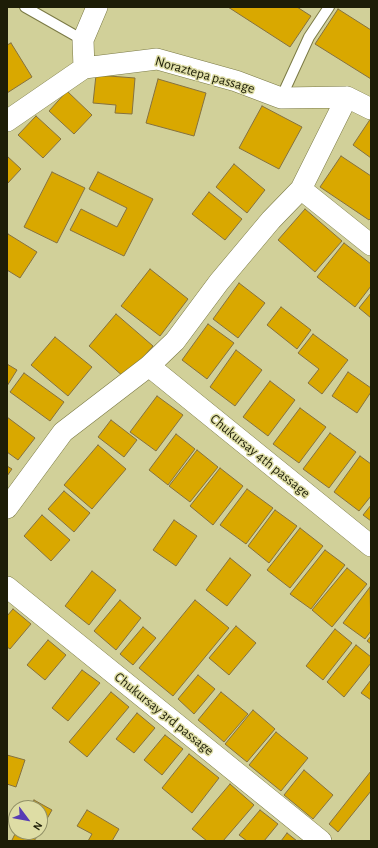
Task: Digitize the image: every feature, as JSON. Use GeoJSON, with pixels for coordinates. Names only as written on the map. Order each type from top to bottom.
{"type":"FeatureCollection","features":[{"type":"Feature","properties":{"kind":"street"},"geometry":{"type":"LineString","coordinates":[[84,68],[83,40],[97,7]]}},
{"type":"Feature","properties":{"kind":"street","name":"Noraztepa passage"},"geometry":{"type":"LineString","coordinates":[[7,121],[84,68],[157,59],[236,81],[281,98],[347,97]]}},
{"type":"Feature","properties":{"kind":"street"},"geometry":{"type":"LineString","coordinates":[[7,508],[63,432],[149,366],[175,341],[219,282],[271,220],[301,189],[347,97],[371,110]]}},
{"type":"Feature","properties":{"kind":"street"},"geometry":{"type":"LineString","coordinates":[[301,189],[371,245]]}},
{"type":"Feature","properties":{"kind":"street","name":"Chukursay 4th passage"},"geometry":{"type":"LineString","coordinates":[[149,366],[371,546]]}},
{"type":"Feature","properties":{"kind":"street","name":"Chukursay 3rd passage"},"geometry":{"type":"LineString","coordinates":[[7,588],[321,841]]}},
{"type":"Feature","properties":{"kind":"lane"},"geometry":{"type":"LineString","coordinates":[[25,7],[83,40]]}},
{"type":"Feature","properties":{"kind":"lane"},"geometry":{"type":"LineString","coordinates":[[281,98],[309,37],[329,7]]}},
{"type":"Feature","properties":{"kind":"building"},"geometry":{"type":"Polygon","coordinates":[[[228,7],[297,7],[311,16],[290,47],[228,7]]]}},
{"type":"Feature","properties":{"kind":"building"},"geometry":{"type":"Polygon","coordinates":[[[338,9],[371,30],[371,79],[315,44],[338,9]]]}},
{"type":"Feature","properties":{"kind":"building"},"geometry":{"type":"Polygon","coordinates":[[[11,43],[32,77],[7,93],[7,45],[11,43]]]}},
{"type":"Feature","properties":{"kind":"building"},"geometry":{"type":"Polygon","coordinates":[[[96,75],[135,78],[132,114],[115,113],[116,105],[93,103],[96,75]]]}},
{"type":"Feature","properties":{"kind":"building"},"geometry":{"type":"Polygon","coordinates":[[[158,79],[206,93],[194,136],[146,123],[158,79]]]}},
{"type":"Feature","properties":{"kind":"building"},"geometry":{"type":"Polygon","coordinates":[[[67,91],[92,115],[74,134],[49,111],[67,91]]]}},
{"type":"Feature","properties":{"kind":"building"},"geometry":{"type":"Polygon","coordinates":[[[262,106],[302,127],[279,169],[239,148],[262,106]]]}},
{"type":"Feature","properties":{"kind":"building"},"geometry":{"type":"Polygon","coordinates":[[[36,116],[61,139],[43,158],[18,135],[36,116]]]}},
{"type":"Feature","properties":{"kind":"building"},"geometry":{"type":"Polygon","coordinates":[[[371,118],[371,158],[353,145],[371,118]]]}},
{"type":"Feature","properties":{"kind":"building"},"geometry":{"type":"Polygon","coordinates":[[[7,156],[21,169],[7,184],[7,156]]]}},
{"type":"Feature","properties":{"kind":"building"},"geometry":{"type":"Polygon","coordinates":[[[341,156],[371,176],[371,218],[369,220],[320,187],[341,156]]]}},
{"type":"Feature","properties":{"kind":"building"},"geometry":{"type":"Polygon","coordinates":[[[234,164],[265,190],[247,213],[216,187],[234,164]]]}},
{"type":"Feature","properties":{"kind":"building"},"geometry":{"type":"Polygon","coordinates":[[[52,172],[85,188],[57,243],[24,227],[52,172]]]}},
{"type":"Feature","properties":{"kind":"building"},"geometry":{"type":"Polygon","coordinates":[[[98,172],[153,199],[124,256],[70,230],[81,209],[117,227],[127,208],[89,189],[98,172]]]}},
{"type":"Feature","properties":{"kind":"building"},"geometry":{"type":"Polygon","coordinates":[[[209,192],[242,219],[225,240],[192,214],[209,192]]]}},
{"type":"Feature","properties":{"kind":"building"},"geometry":{"type":"Polygon","coordinates":[[[305,209],[342,241],[315,272],[278,240],[305,209]]]}},
{"type":"Feature","properties":{"kind":"building"},"geometry":{"type":"Polygon","coordinates":[[[8,234],[37,252],[20,278],[7,270],[8,234]]]}},
{"type":"Feature","properties":{"kind":"building"},"geometry":{"type":"Polygon","coordinates":[[[344,243],[371,264],[371,286],[355,307],[317,277],[344,243]]]}},
{"type":"Feature","properties":{"kind":"building"},"geometry":{"type":"Polygon","coordinates":[[[150,269],[188,299],[160,336],[121,306],[150,269]]]}},
{"type":"Feature","properties":{"kind":"building"},"geometry":{"type":"Polygon","coordinates":[[[239,283],[265,303],[238,338],[213,319],[239,283]]]}},
{"type":"Feature","properties":{"kind":"building"},"geometry":{"type":"Polygon","coordinates":[[[371,293],[371,318],[359,308],[371,293]]]}},
{"type":"Feature","properties":{"kind":"building"},"geometry":{"type":"Polygon","coordinates":[[[281,307],[311,330],[297,349],[267,325],[281,307]]]}},
{"type":"Feature","properties":{"kind":"building"},"geometry":{"type":"Polygon","coordinates":[[[116,314],[153,346],[125,378],[89,346],[116,314]]]}},
{"type":"Feature","properties":{"kind":"building"},"geometry":{"type":"Polygon","coordinates":[[[208,324],[234,343],[207,379],[182,360],[208,324]]]}},
{"type":"Feature","properties":{"kind":"building"},"geometry":{"type":"Polygon","coordinates":[[[313,334],[348,360],[322,394],[308,383],[319,369],[298,353],[313,334]]]}},
{"type":"Feature","properties":{"kind":"building"},"geometry":{"type":"Polygon","coordinates":[[[55,337],[92,367],[68,396],[31,365],[55,337]]]}},
{"type":"Feature","properties":{"kind":"building"},"geometry":{"type":"Polygon","coordinates":[[[236,350],[262,370],[235,406],[210,387],[236,350]]]}},
{"type":"Feature","properties":{"kind":"building"},"geometry":{"type":"Polygon","coordinates":[[[7,364],[17,370],[7,386],[7,364]]]}},
{"type":"Feature","properties":{"kind":"building"},"geometry":{"type":"Polygon","coordinates":[[[348,372],[371,388],[371,392],[357,413],[332,396],[348,372]]]}},
{"type":"Feature","properties":{"kind":"building"},"geometry":{"type":"Polygon","coordinates":[[[24,373],[64,402],[50,421],[10,392],[24,373]]]}},
{"type":"Feature","properties":{"kind":"building"},"geometry":{"type":"Polygon","coordinates":[[[270,381],[295,400],[268,436],[243,417],[270,381]]]}},
{"type":"Feature","properties":{"kind":"building"},"geometry":{"type":"Polygon","coordinates":[[[157,396],[183,415],[156,451],[130,432],[157,396]]]}},
{"type":"Feature","properties":{"kind":"building"},"geometry":{"type":"Polygon","coordinates":[[[300,408],[326,427],[299,463],[273,444],[300,408]]]}},
{"type":"Feature","properties":{"kind":"building"},"geometry":{"type":"Polygon","coordinates":[[[7,417],[35,438],[18,460],[7,452],[7,417]]]}},
{"type":"Feature","properties":{"kind":"building"},"geometry":{"type":"Polygon","coordinates":[[[111,420],[137,440],[124,457],[98,437],[111,420]]]}},
{"type":"Feature","properties":{"kind":"building"},"geometry":{"type":"Polygon","coordinates":[[[330,433],[356,452],[329,488],[303,469],[330,433]]]}},
{"type":"Feature","properties":{"kind":"building"},"geometry":{"type":"Polygon","coordinates":[[[176,434],[195,449],[168,485],[149,470],[176,434]]]}},
{"type":"Feature","properties":{"kind":"building"},"geometry":{"type":"Polygon","coordinates":[[[98,445],[126,469],[92,509],[64,485],[98,445]]]}},
{"type":"Feature","properties":{"kind":"building"},"geometry":{"type":"Polygon","coordinates":[[[197,450],[218,467],[190,502],[169,486],[197,450]]]}},
{"type":"Feature","properties":{"kind":"building"},"geometry":{"type":"Polygon","coordinates":[[[360,456],[371,464],[371,496],[359,511],[334,492],[360,456]]]}},
{"type":"Feature","properties":{"kind":"building"},"geometry":{"type":"Polygon","coordinates":[[[7,466],[12,469],[7,476],[7,466]]]}},
{"type":"Feature","properties":{"kind":"building"},"geometry":{"type":"Polygon","coordinates":[[[220,468],[243,486],[213,525],[190,506],[220,468]]]}},
{"type":"Feature","properties":{"kind":"building"},"geometry":{"type":"Polygon","coordinates":[[[247,489],[273,508],[246,544],[220,525],[247,489]]]}},
{"type":"Feature","properties":{"kind":"building"},"geometry":{"type":"Polygon","coordinates":[[[64,491],[90,513],[74,532],[48,509],[64,491]]]}},
{"type":"Feature","properties":{"kind":"building"},"geometry":{"type":"Polygon","coordinates":[[[371,505],[371,521],[363,515],[371,505]]]}},
{"type":"Feature","properties":{"kind":"building"},"geometry":{"type":"Polygon","coordinates":[[[275,510],[297,526],[269,563],[248,546],[275,510]]]}},
{"type":"Feature","properties":{"kind":"building"},"geometry":{"type":"Polygon","coordinates":[[[42,515],[70,540],[51,561],[24,536],[42,515]]]}},
{"type":"Feature","properties":{"kind":"building"},"geometry":{"type":"Polygon","coordinates":[[[174,520],[197,536],[176,566],[153,550],[174,520]]]}},
{"type":"Feature","properties":{"kind":"building"},"geometry":{"type":"Polygon","coordinates":[[[300,528],[323,546],[290,588],[267,570],[300,528]]]}},
{"type":"Feature","properties":{"kind":"building"},"geometry":{"type":"Polygon","coordinates":[[[325,550],[345,565],[311,609],[290,594],[325,550]]]}},
{"type":"Feature","properties":{"kind":"building"},"geometry":{"type":"Polygon","coordinates":[[[230,558],[251,575],[227,606],[206,590],[230,558]]]}},
{"type":"Feature","properties":{"kind":"building"},"geometry":{"type":"Polygon","coordinates":[[[347,568],[367,584],[332,627],[312,610],[347,568]]]}},
{"type":"Feature","properties":{"kind":"building"},"geometry":{"type":"Polygon","coordinates":[[[92,571],[116,590],[89,625],[65,606],[92,571]]]}},
{"type":"Feature","properties":{"kind":"building"},"geometry":{"type":"Polygon","coordinates":[[[370,587],[371,631],[365,639],[343,623],[370,587]]]}},
{"type":"Feature","properties":{"kind":"building"},"geometry":{"type":"Polygon","coordinates":[[[120,600],[141,618],[116,650],[94,631],[120,600]]]}},
{"type":"Feature","properties":{"kind":"building"},"geometry":{"type":"Polygon","coordinates":[[[195,600],[229,628],[173,696],[139,668],[195,600]]]}},
{"type":"Feature","properties":{"kind":"building"},"geometry":{"type":"Polygon","coordinates":[[[13,609],[31,624],[10,649],[7,647],[7,616],[13,609]]]}},
{"type":"Feature","properties":{"kind":"building"},"geometry":{"type":"Polygon","coordinates":[[[236,626],[256,643],[229,675],[209,658],[236,626]]]}},
{"type":"Feature","properties":{"kind":"building"},"geometry":{"type":"Polygon","coordinates":[[[143,627],[156,638],[133,665],[120,654],[143,627]]]}},
{"type":"Feature","properties":{"kind":"building"},"geometry":{"type":"Polygon","coordinates":[[[335,629],[352,643],[323,680],[306,666],[335,629]]]}},
{"type":"Feature","properties":{"kind":"building"},"geometry":{"type":"Polygon","coordinates":[[[371,636],[371,644],[367,641],[371,636]]]}},
{"type":"Feature","properties":{"kind":"building"},"geometry":{"type":"Polygon","coordinates":[[[48,640],[66,655],[45,680],[27,665],[48,640]]]}},
{"type":"Feature","properties":{"kind":"building"},"geometry":{"type":"Polygon","coordinates":[[[356,645],[371,657],[371,663],[344,697],[327,682],[356,645]]]}},
{"type":"Feature","properties":{"kind":"building"},"geometry":{"type":"Polygon","coordinates":[[[82,670],[100,683],[68,721],[52,708],[82,670]]]}},
{"type":"Feature","properties":{"kind":"building"},"geometry":{"type":"Polygon","coordinates":[[[198,675],[215,689],[194,714],[178,699],[198,675]]]}},
{"type":"Feature","properties":{"kind":"building"},"geometry":{"type":"Polygon","coordinates":[[[371,680],[371,700],[361,693],[371,680]]]}},
{"type":"Feature","properties":{"kind":"building"},"geometry":{"type":"Polygon","coordinates":[[[111,692],[129,707],[87,757],[69,742],[111,692]]]}},
{"type":"Feature","properties":{"kind":"building"},"geometry":{"type":"Polygon","coordinates":[[[221,692],[248,714],[224,742],[198,720],[221,692]]]}},
{"type":"Feature","properties":{"kind":"building"},"geometry":{"type":"Polygon","coordinates":[[[253,710],[275,729],[247,762],[225,744],[253,710]]]}},
{"type":"Feature","properties":{"kind":"building"},"geometry":{"type":"Polygon","coordinates":[[[137,713],[155,728],[134,753],[116,739],[137,713]]]}},
{"type":"Feature","properties":{"kind":"building"},"geometry":{"type":"Polygon","coordinates":[[[276,732],[308,758],[281,791],[249,765],[276,732]]]}},
{"type":"Feature","properties":{"kind":"building"},"geometry":{"type":"Polygon","coordinates":[[[165,735],[183,749],[162,775],[144,760],[165,735]]]}},
{"type":"Feature","properties":{"kind":"building"},"geometry":{"type":"Polygon","coordinates":[[[189,754],[219,778],[192,813],[162,788],[189,754]]]}},
{"type":"Feature","properties":{"kind":"building"},"geometry":{"type":"Polygon","coordinates":[[[7,755],[25,760],[16,787],[7,784],[7,755]]]}},
{"type":"Feature","properties":{"kind":"building"},"geometry":{"type":"Polygon","coordinates":[[[304,770],[333,795],[313,819],[284,795],[304,770]]]}},
{"type":"Feature","properties":{"kind":"building"},"geometry":{"type":"Polygon","coordinates":[[[371,771],[371,791],[338,832],[329,824],[371,771]]]}},
{"type":"Feature","properties":{"kind":"building"},"geometry":{"type":"Polygon","coordinates":[[[230,784],[254,805],[223,841],[207,841],[192,829],[230,784]]]}},
{"type":"Feature","properties":{"kind":"building"},"geometry":{"type":"Polygon","coordinates":[[[48,808],[52,810],[48,817],[48,808]]]}},
{"type":"Feature","properties":{"kind":"building"},"geometry":{"type":"Polygon","coordinates":[[[87,810],[119,829],[112,841],[88,841],[92,834],[77,826],[87,810]]]}},
{"type":"Feature","properties":{"kind":"building"},"geometry":{"type":"Polygon","coordinates":[[[260,810],[278,824],[264,841],[247,841],[239,835],[260,810]]]}},
{"type":"Feature","properties":{"kind":"building"},"geometry":{"type":"Polygon","coordinates":[[[287,833],[297,841],[281,841],[287,833]]]}},
{"type":"Feature","properties":{"kind":"building"},"geometry":{"type":"Polygon","coordinates":[[[12,840],[35,840],[34,841],[12,840]]]}}]}
